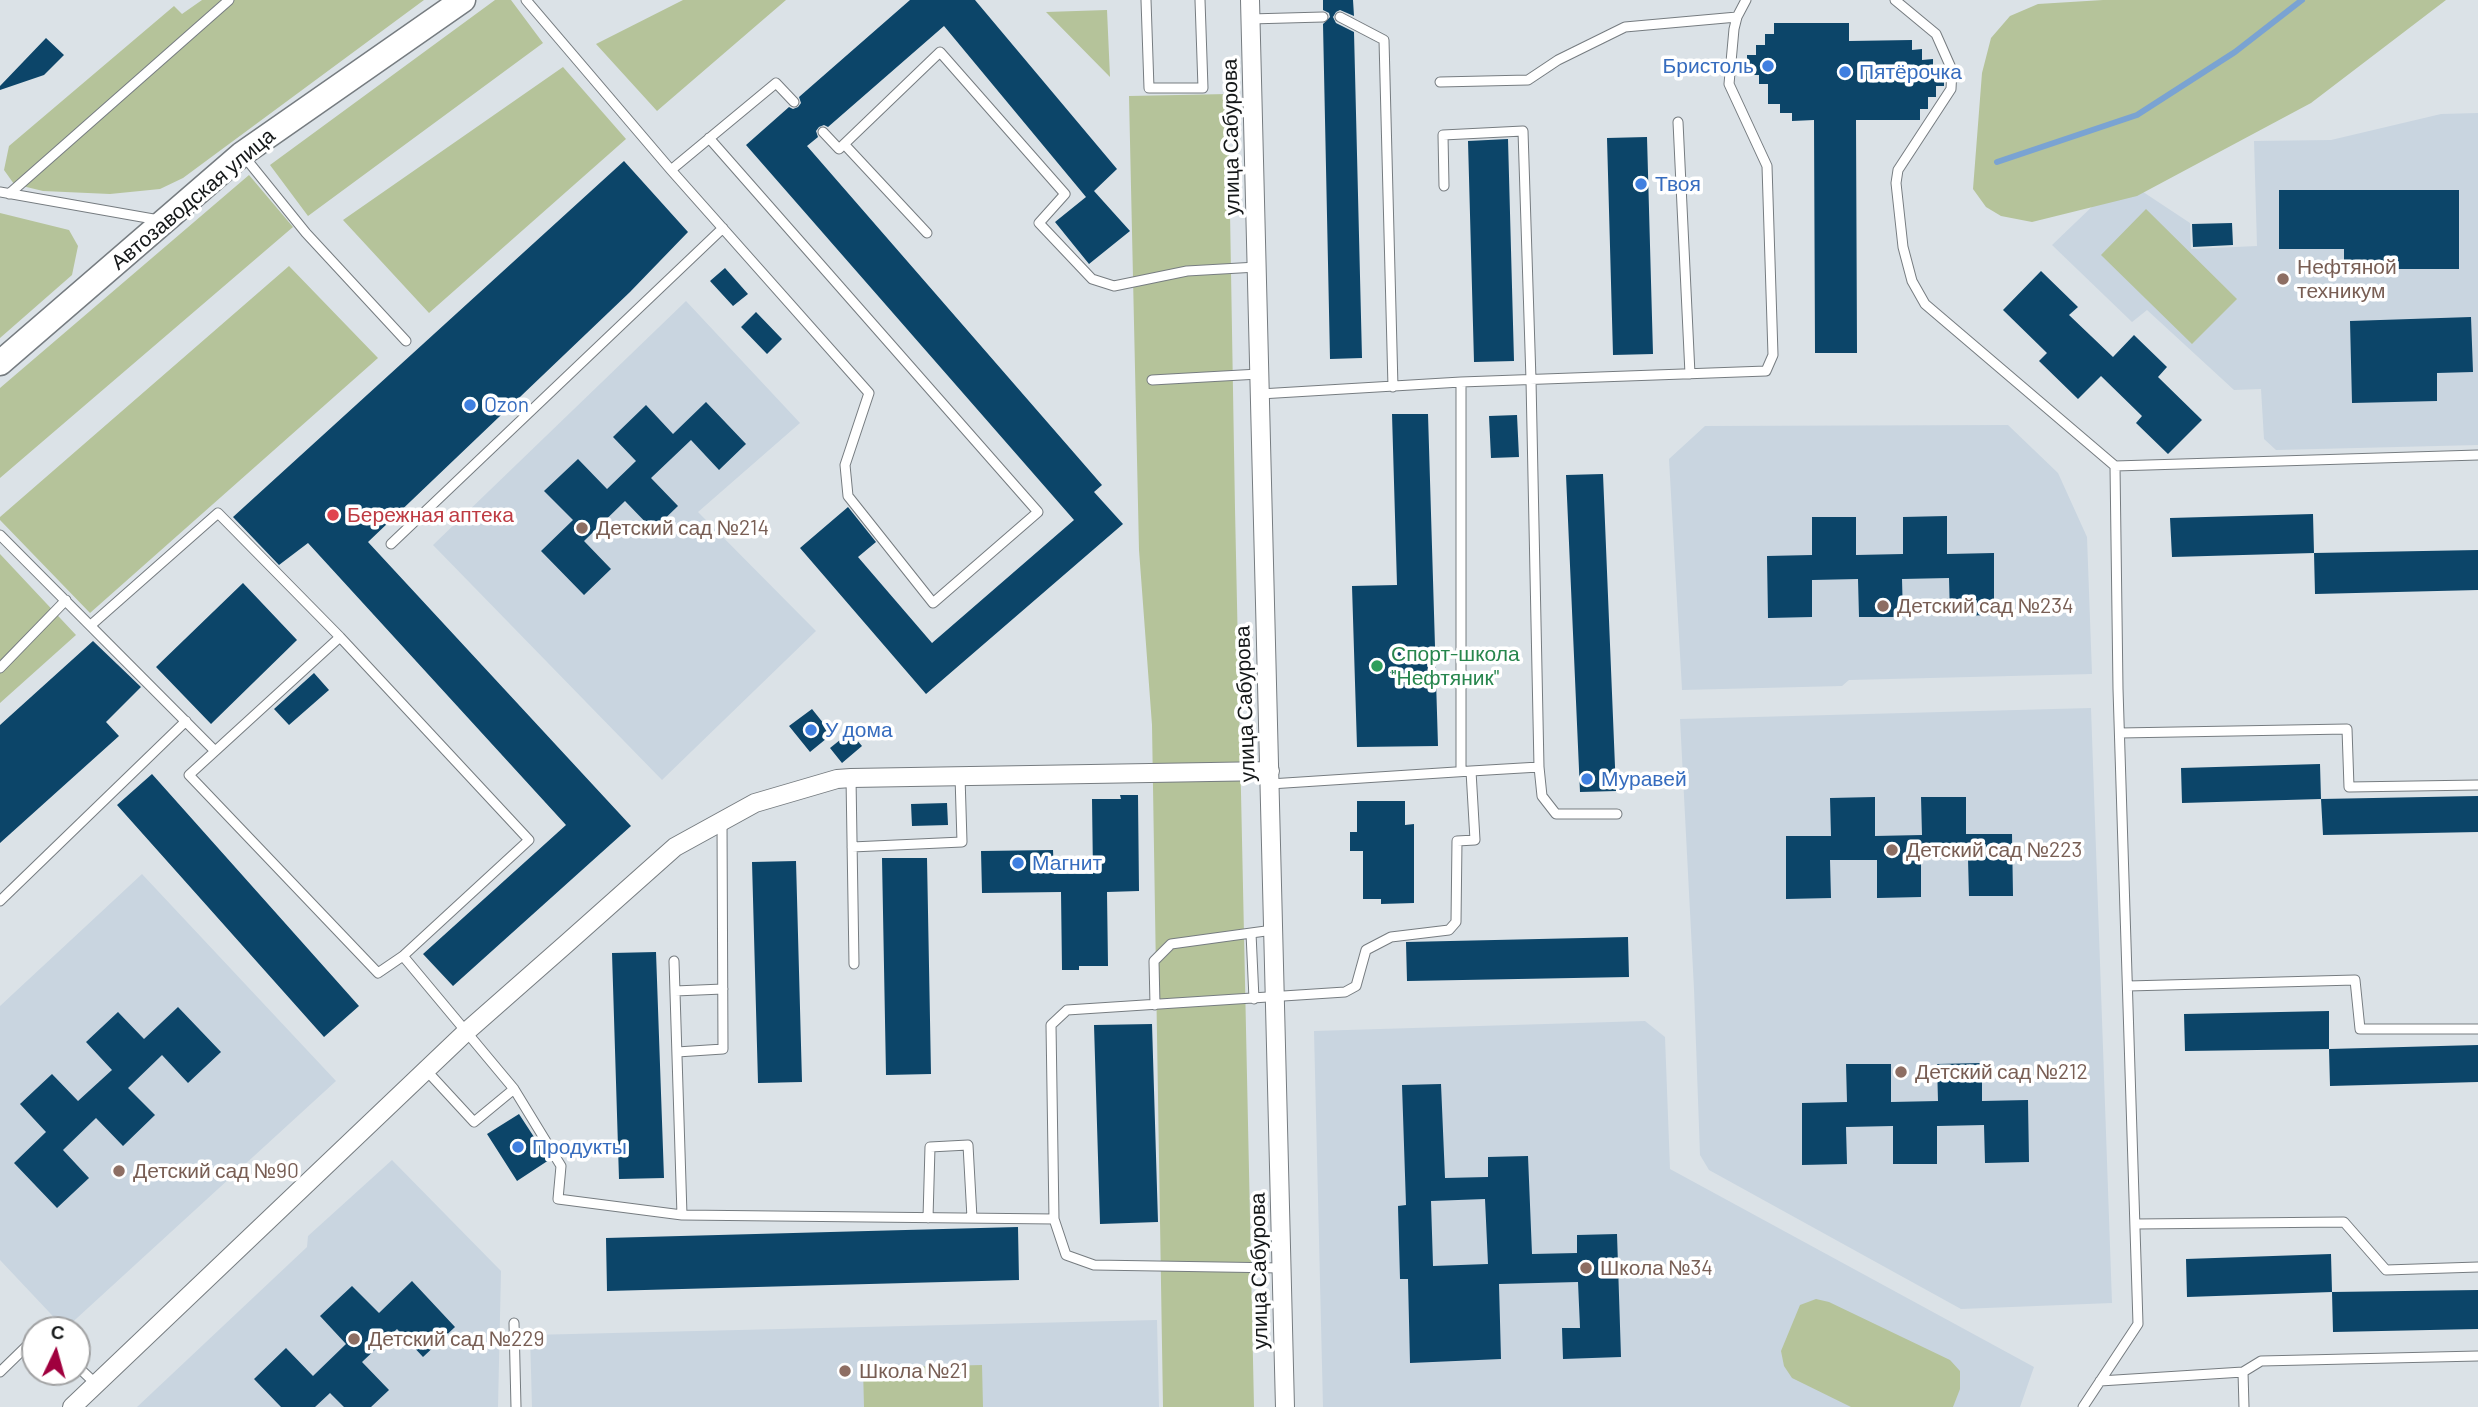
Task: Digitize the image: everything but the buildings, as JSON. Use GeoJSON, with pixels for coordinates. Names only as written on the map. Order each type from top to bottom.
{"type":"FeatureCollection","features":[{"type":"Feature","properties":{"kind":"main road","name":"Автозаводская улица"},"geometry":{"type":"LineString","coordinates":[[0,363],[242,154],[463,0]]}},
{"type":"Feature","properties":{"kind":"street","name":"улица Сабурова"},"geometry":{"type":"LineString","coordinates":[[1250,0],[1285,1407]]}},
{"type":"Feature","properties":{"kind":"street"},"geometry":{"type":"LineString","coordinates":[[78,1405],[466,1032],[675,847],[755,803],[837,779],[851,778],[960,775],[1270,777]]}},
{"type":"Feature","properties":{"kind":"lane"},"geometry":{"type":"LineString","coordinates":[[4,193],[229,0]]}},
{"type":"Feature","properties":{"kind":"lane"},"geometry":{"type":"LineString","coordinates":[[526,0],[671,170],[869,393],[845,465],[848,496],[933,603],[1038,512],[709,138]]}},
{"type":"Feature","properties":{"kind":"lane"},"geometry":{"type":"LineString","coordinates":[[1146,0],[1149,89],[1203,88],[1200,0]]}},
{"type":"Feature","properties":{"kind":"lane"},"geometry":{"type":"LineString","coordinates":[[1260,394],[1461,382],[1766,370],[1773,355],[1767,166],[1729,84],[1737,17],[1746,0]]}},
{"type":"Feature","properties":{"kind":"lane"},"geometry":{"type":"LineString","coordinates":[[1895,0],[1936,34],[1952,70],[1951,89],[1898,170],[1896,183],[1903,247],[1912,281],[1925,304],[2115,466],[2478,455]]}},
{"type":"Feature","properties":{"kind":"lane"},"geometry":{"type":"LineString","coordinates":[[1250,19],[1323,17]]}},
{"type":"Feature","properties":{"kind":"lane"},"geometry":{"type":"LineString","coordinates":[[1340,17],[1384,40],[1393,387]]}},
{"type":"Feature","properties":{"kind":"lane"},"geometry":{"type":"LineString","coordinates":[[1440,82],[1528,80],[1558,60],[1625,27],[1737,17]]}},
{"type":"Feature","properties":{"kind":"lane"},"geometry":{"type":"LineString","coordinates":[[823,132],[839,149],[940,52],[1065,194],[1039,223],[1092,279],[1114,286],[1187,271],[1256,267]]}},
{"type":"Feature","properties":{"kind":"lane"},"geometry":{"type":"LineString","coordinates":[[671,170],[776,83],[794,102]]}},
{"type":"Feature","properties":{"kind":"lane"},"geometry":{"type":"LineString","coordinates":[[1678,122],[1690,374]]}},
{"type":"Feature","properties":{"kind":"lane"},"geometry":{"type":"LineString","coordinates":[[1444,186],[1443,135],[1523,131],[1539,767],[1542,796],[1556,814],[1617,814]]}},
{"type":"Feature","properties":{"kind":"lane"},"geometry":{"type":"LineString","coordinates":[[844,144],[927,233]]}},
{"type":"Feature","properties":{"kind":"lane"},"geometry":{"type":"LineString","coordinates":[[242,154],[311,238],[406,341]]}},
{"type":"Feature","properties":{"kind":"lane"},"geometry":{"type":"LineString","coordinates":[[4,193],[164,220]]}},
{"type":"Feature","properties":{"kind":"lane"},"geometry":{"type":"LineString","coordinates":[[391,544],[723,228]]}},
{"type":"Feature","properties":{"kind":"lane"},"geometry":{"type":"LineString","coordinates":[[1152,380],[1259,374]]}},
{"type":"Feature","properties":{"kind":"lane"},"geometry":{"type":"LineString","coordinates":[[1282,1268],[1094,1265],[1066,1255],[1054,1219],[1051,1025],[1067,1010],[1345,992],[1356,986],[1366,950],[1391,937],[1450,930],[1456,922],[1457,841],[1475,840],[1466,771],[1461,382]]}},
{"type":"Feature","properties":{"kind":"lane"},"geometry":{"type":"LineString","coordinates":[[2083,1407],[2138,1324],[2120,733],[2115,466]]}},
{"type":"Feature","properties":{"kind":"lane"},"geometry":{"type":"LineString","coordinates":[[91,625],[218,513],[341,637],[529,840],[403,956],[378,973],[189,775],[341,637]]}},
{"type":"Feature","properties":{"kind":"lane"},"geometry":{"type":"LineString","coordinates":[[0,535],[215,751]]}},
{"type":"Feature","properties":{"kind":"lane"},"geometry":{"type":"LineString","coordinates":[[0,668],[66,600]]}},
{"type":"Feature","properties":{"kind":"lane"},"geometry":{"type":"LineString","coordinates":[[0,901],[186,721]]}},
{"type":"Feature","properties":{"kind":"lane"},"geometry":{"type":"LineString","coordinates":[[2120,733],[2347,729],[2349,787],[2478,785]]}},
{"type":"Feature","properties":{"kind":"lane"},"geometry":{"type":"LineString","coordinates":[[1270,777],[1539,767]]}},
{"type":"Feature","properties":{"kind":"lane"},"geometry":{"type":"LineString","coordinates":[[852,847],[962,842],[960,775]]}},
{"type":"Feature","properties":{"kind":"lane"},"geometry":{"type":"LineString","coordinates":[[851,778],[854,964]]}},
{"type":"Feature","properties":{"kind":"lane"},"geometry":{"type":"LineString","coordinates":[[677,1052],[723,1049],[722,821]]}},
{"type":"Feature","properties":{"kind":"lane"},"geometry":{"type":"LineString","coordinates":[[1155,1004],[1154,961],[1171,944],[1273,930]]}},
{"type":"Feature","properties":{"kind":"lane"},"geometry":{"type":"LineString","coordinates":[[1251,933],[1254,999]]}},
{"type":"Feature","properties":{"kind":"lane"},"geometry":{"type":"LineString","coordinates":[[403,956],[514,1089],[561,1166],[558,1199],[682,1215],[1054,1219]]}},
{"type":"Feature","properties":{"kind":"lane"},"geometry":{"type":"LineString","coordinates":[[674,961],[682,1215]]}},
{"type":"Feature","properties":{"kind":"lane"},"geometry":{"type":"LineString","coordinates":[[2128,986],[2355,980],[2360,1029],[2478,1029]]}},
{"type":"Feature","properties":{"kind":"lane"},"geometry":{"type":"LineString","coordinates":[[675,991],[723,989]]}},
{"type":"Feature","properties":{"kind":"lane"},"geometry":{"type":"LineString","coordinates":[[426,1070],[474,1122],[514,1089]]}},
{"type":"Feature","properties":{"kind":"lane"},"geometry":{"type":"LineString","coordinates":[[928,1217],[930,1147],[968,1145],[972,1218]]}},
{"type":"Feature","properties":{"kind":"lane"},"geometry":{"type":"LineString","coordinates":[[2136,1224],[2344,1222],[2386,1270],[2478,1267]]}},
{"type":"Feature","properties":{"kind":"lane"},"geometry":{"type":"LineString","coordinates":[[514,1323],[516,1407]]}},
{"type":"Feature","properties":{"kind":"lane"},"geometry":{"type":"LineString","coordinates":[[0,1372],[21,1352]]}},
{"type":"Feature","properties":{"kind":"lane"},"geometry":{"type":"LineString","coordinates":[[2100,1381],[2243,1372],[2261,1361],[2478,1356]]}},
{"type":"Feature","properties":{"kind":"lane"},"geometry":{"type":"LineString","coordinates":[[2243,1372],[2245,1407]]}},
{"type":"Feature","properties":{"kind":"lane"},"geometry":{"type":"LineString","coordinates":[[91,1379],[97,1385]]}},
{"type":"Feature","properties":{"kind":"shaded area","name":"Нефтяной техникум"},"geometry":{"type":"Polygon","coordinates":[[[2478,113],[2478,445],[2276,450],[2264,439],[2261,389],[2234,390],[2147,310],[2132,322],[2052,245],[2122,178],[2190,223],[2191,249],[2257,246],[2254,141],[2331,140],[2441,114],[2478,113]]]}},
{"type":"Feature","properties":{"kind":"shaded area","name":"Детский сад №214"},"geometry":{"type":"Polygon","coordinates":[[[686,301],[800,423],[698,512],[816,631],[662,780],[433,545],[686,301]]]}},
{"type":"Feature","properties":{"kind":"shaded area","name":"Детский сад №234"},"geometry":{"type":"Polygon","coordinates":[[[2008,425],[2058,473],[2087,537],[2092,674],[1849,680],[1842,686],[1682,690],[1669,459],[1705,426],[2008,425]]]}},
{"type":"Feature","properties":{"kind":"shaded area"},"geometry":{"type":"Polygon","coordinates":[[[2091,708],[2112,1303],[1961,1309],[1709,1170],[1700,1155],[1680,719],[2091,708]]]}},
{"type":"Feature","properties":{"kind":"shaded area","name":"Детский сад №90"},"geometry":{"type":"Polygon","coordinates":[[[142,874],[336,1081],[79,1316],[53,1316],[0,1260],[0,1006],[142,874]]]}},
{"type":"Feature","properties":{"kind":"shaded area","name":"Школа №34"},"geometry":{"type":"Polygon","coordinates":[[[1645,1021],[1665,1037],[1670,1169],[2034,1367],[2020,1407],[1323,1407],[1314,1031],[1645,1021]]]}},
{"type":"Feature","properties":{"kind":"shaded area","name":"Детский сад №229"},"geometry":{"type":"Polygon","coordinates":[[[392,1160],[501,1271],[498,1407],[137,1407],[307,1247],[308,1236],[392,1160]]]}},
{"type":"Feature","properties":{"kind":"shaded area","name":"Школа №21"},"geometry":{"type":"Polygon","coordinates":[[[1157,1320],[1159,1407],[532,1407],[530,1335],[1157,1320]]]}},
{"type":"Feature","properties":{"kind":"green space"},"geometry":{"type":"Polygon","coordinates":[[[202,0],[424,0],[183,178],[160,189],[110,194],[43,191],[14,184],[4,170],[9,146],[174,6],[182,14],[202,0]]]}},
{"type":"Feature","properties":{"kind":"green space"},"geometry":{"type":"Polygon","coordinates":[[[495,0],[511,0],[543,43],[308,216],[270,165],[495,0]]]}},
{"type":"Feature","properties":{"kind":"green space"},"geometry":{"type":"Polygon","coordinates":[[[683,0],[786,0],[657,111],[596,44],[683,0]]]}},
{"type":"Feature","properties":{"kind":"green space"},"geometry":{"type":"Polygon","coordinates":[[[2103,0],[2446,0],[2311,103],[2137,196],[2032,222],[2001,216],[1986,207],[1973,189],[1982,73],[1991,38],[2010,16],[2038,4],[2103,0]]]}},
{"type":"Feature","properties":{"kind":"green space"},"geometry":{"type":"Polygon","coordinates":[[[1107,10],[1110,77],[1046,12],[1107,10]]]}},
{"type":"Feature","properties":{"kind":"green space"},"geometry":{"type":"Polygon","coordinates":[[[563,67],[626,139],[429,313],[343,220],[563,67]]]}},
{"type":"Feature","properties":{"kind":"green space"},"geometry":{"type":"Polygon","coordinates":[[[1228,94],[1254,1407],[1163,1407],[1152,725],[1139,550],[1129,96],[1228,94]]]}},
{"type":"Feature","properties":{"kind":"green space"},"geometry":{"type":"Polygon","coordinates":[[[249,175],[293,227],[0,478],[0,388],[249,175]]]}},
{"type":"Feature","properties":{"kind":"green space"},"geometry":{"type":"Polygon","coordinates":[[[2146,209],[2237,299],[2192,344],[2101,255],[2146,209]]]}},
{"type":"Feature","properties":{"kind":"green space"},"geometry":{"type":"Polygon","coordinates":[[[0,213],[69,230],[78,246],[72,275],[0,338],[0,213]]]}},
{"type":"Feature","properties":{"kind":"green space"},"geometry":{"type":"Polygon","coordinates":[[[289,266],[378,358],[90,613],[0,517],[289,266]]]}},
{"type":"Feature","properties":{"kind":"green space"},"geometry":{"type":"Polygon","coordinates":[[[0,554],[76,635],[0,703],[0,554]]]}},
{"type":"Feature","properties":{"kind":"green space"},"geometry":{"type":"Polygon","coordinates":[[[1816,1299],[1829,1302],[1950,1360],[1960,1371],[1960,1389],[1953,1407],[1851,1407],[1792,1378],[1784,1366],[1781,1351],[1800,1305],[1816,1299]]]}},
{"type":"Feature","properties":{"kind":"green space"},"geometry":{"type":"Polygon","coordinates":[[[982,1365],[983,1407],[864,1407],[863,1368],[982,1365]]]}},
{"type":"Feature","properties":{"kind":"waterway"},"geometry":{"type":"LineString","coordinates":[[1997,162],[2137,115],[2235,52],[2302,0]]}},
{"type":"Feature","properties":{"kind":"place","name":"Бристоль"},"geometry":{"type":"Point","coordinates":[1768,66]}},
{"type":"Feature","properties":{"kind":"place","name":"Пятёрочка"},"geometry":{"type":"Point","coordinates":[1845,72]}},
{"type":"Feature","properties":{"kind":"place","name":"Твоя"},"geometry":{"type":"Point","coordinates":[1641,184]}},
{"type":"Feature","properties":{"kind":"place","name":"Нефтяной техникум"},"geometry":{"type":"Point","coordinates":[2283,279]}},
{"type":"Feature","properties":{"kind":"place","name":"Ozon"},"geometry":{"type":"Point","coordinates":[470,405]}},
{"type":"Feature","properties":{"kind":"place","name":"Бережная аптека"},"geometry":{"type":"Point","coordinates":[333,515]}},
{"type":"Feature","properties":{"kind":"place","name":"Детский сад №214"},"geometry":{"type":"Point","coordinates":[582,528]}},
{"type":"Feature","properties":{"kind":"place","name":"Детский сад №234"},"geometry":{"type":"Point","coordinates":[1883,606]}},
{"type":"Feature","properties":{"kind":"place","name":"Спорт-школа \"Нефтяник\""},"geometry":{"type":"Point","coordinates":[1377,666]}},
{"type":"Feature","properties":{"kind":"place","name":"У дома"},"geometry":{"type":"Point","coordinates":[811,730]}},
{"type":"Feature","properties":{"kind":"place","name":"Муравей"},"geometry":{"type":"Point","coordinates":[1587,779]}},
{"type":"Feature","properties":{"kind":"place","name":"Детский сад №223"},"geometry":{"type":"Point","coordinates":[1892,850]}},
{"type":"Feature","properties":{"kind":"place","name":"Магнит"},"geometry":{"type":"Point","coordinates":[1018,863]}},
{"type":"Feature","properties":{"kind":"place","name":"Детский сад №212"},"geometry":{"type":"Point","coordinates":[1901,1072]}},
{"type":"Feature","properties":{"kind":"place","name":"Продукты"},"geometry":{"type":"Point","coordinates":[518,1147]}},
{"type":"Feature","properties":{"kind":"place","name":"Детский сад №90"},"geometry":{"type":"Point","coordinates":[119,1171]}},
{"type":"Feature","properties":{"kind":"place","name":"Школа №34"},"geometry":{"type":"Point","coordinates":[1586,1268]}},
{"type":"Feature","properties":{"kind":"place","name":"Детский сад №229"},"geometry":{"type":"Point","coordinates":[354,1339]}},
{"type":"Feature","properties":{"kind":"place","name":"Школа №21"},"geometry":{"type":"Point","coordinates":[845,1371]}}]}
